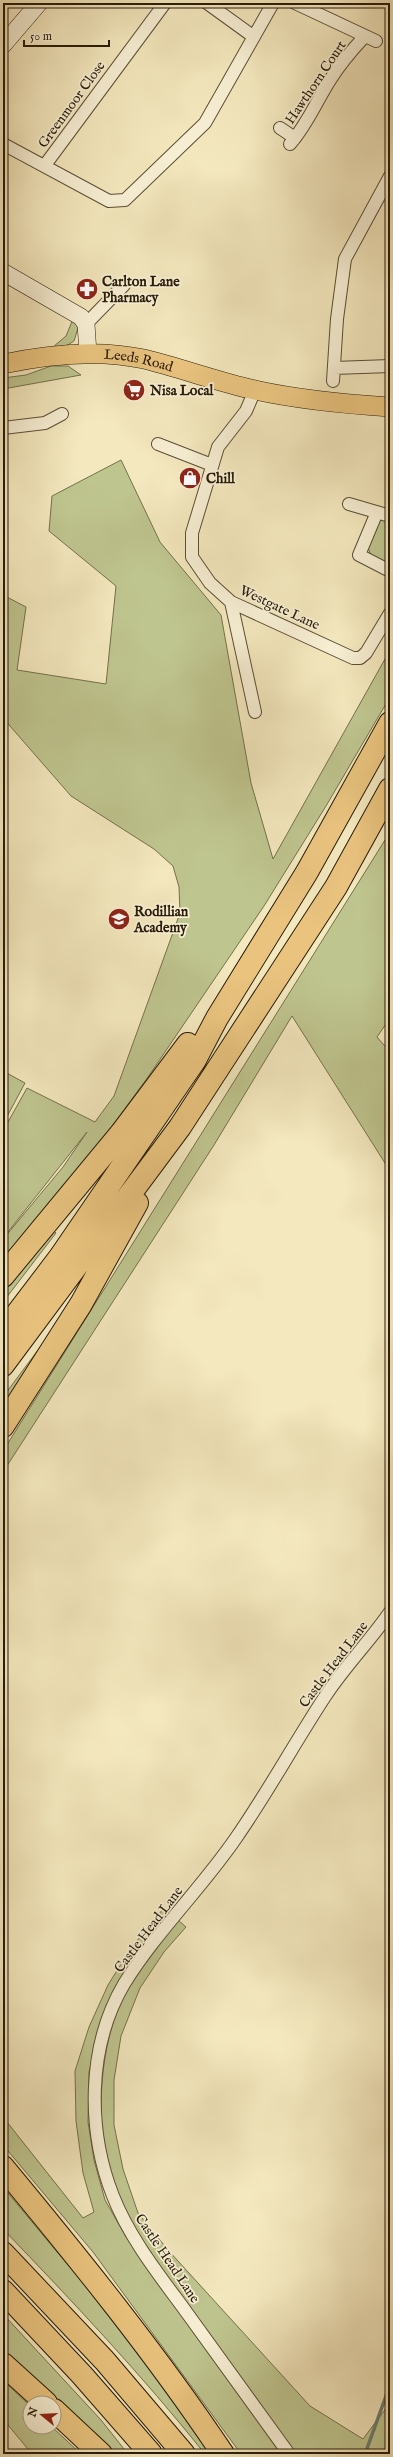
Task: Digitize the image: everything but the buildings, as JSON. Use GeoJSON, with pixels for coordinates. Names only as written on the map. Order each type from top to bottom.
{"type":"FeatureCollection","features":[{"type":"Feature","properties":{"kind":"highway"},"geometry":{"type":"LineString","coordinates":[[3,1332],[60,1257],[186,1073],[217,1018],[307,872],[390,723]]}},
{"type":"Feature","properties":{"kind":"highway"},"geometry":{"type":"LineString","coordinates":[[3,1365],[180,1127],[336,887],[390,789]]}},
{"type":"Feature","properties":{"kind":"highway"},"geometry":{"type":"LineString","coordinates":[[3,1276],[122,1132],[189,1044],[217,1018]]}},
{"type":"Feature","properties":{"kind":"highway"},"geometry":{"type":"LineString","coordinates":[[3,1426],[81,1304],[180,1127]]}},
{"type":"Feature","properties":{"kind":"highway"},"geometry":{"type":"LineString","coordinates":[[3,2167],[165,2371],[223,2454]]}},
{"type":"Feature","properties":{"kind":"highway"},"geometry":{"type":"LineString","coordinates":[[3,2253],[105,2361],[184,2454]]}},
{"type":"Feature","properties":{"kind":"highway"},"geometry":{"type":"LineString","coordinates":[[3,2291],[82,2375],[151,2454]]}},
{"type":"Feature","properties":{"kind":"highway"},"geometry":{"type":"LineString","coordinates":[[3,2364],[37,2395]]}},
{"type":"Feature","properties":{"kind":"highway"},"geometry":{"type":"LineString","coordinates":[[62,2417],[101,2454]]}},
{"type":"Feature","properties":{"kind":"main road","name":"Leeds Road"},"geometry":{"type":"LineString","coordinates":[[3,364],[26,359],[88,354],[145,360],[203,378],[255,390],[342,404],[390,407]]}},
{"type":"Feature","properties":{"kind":"street"},"geometry":{"type":"LineString","coordinates":[[3,45],[39,3]]}},
{"type":"Feature","properties":{"kind":"street","name":"Greenmoor Close"},"geometry":{"type":"LineString","coordinates":[[45,165],[165,3]]}},
{"type":"Feature","properties":{"kind":"street"},"geometry":{"type":"LineString","coordinates":[[207,3],[254,37]]}},
{"type":"Feature","properties":{"kind":"street"},"geometry":{"type":"LineString","coordinates":[[3,144],[45,165],[109,201],[125,200],[205,124],[273,3]]}},
{"type":"Feature","properties":{"kind":"street"},"geometry":{"type":"LineString","coordinates":[[295,3],[376,41]]}},
{"type":"Feature","properties":{"kind":"street","name":"Hawthorn Court"},"geometry":{"type":"LineString","coordinates":[[280,128],[292,141],[306,123],[330,81],[364,36]]}},
{"type":"Feature","properties":{"kind":"street"},"geometry":{"type":"LineString","coordinates":[[333,381],[337,318],[345,259],[390,176]]}},
{"type":"Feature","properties":{"kind":"street"},"geometry":{"type":"LineString","coordinates":[[3,272],[74,311],[86,324],[88,354]]}},
{"type":"Feature","properties":{"kind":"street"},"geometry":{"type":"LineString","coordinates":[[86,324],[124,285]]}},
{"type":"Feature","properties":{"kind":"street"},"geometry":{"type":"LineString","coordinates":[[334,368],[390,366]]}},
{"type":"Feature","properties":{"kind":"street"},"geometry":{"type":"LineString","coordinates":[[158,444],[212,464],[218,447],[246,411],[255,390]]}},
{"type":"Feature","properties":{"kind":"street"},"geometry":{"type":"LineString","coordinates":[[3,428],[45,423],[62,414]]}},
{"type":"Feature","properties":{"kind":"street","name":"Westgate Lane"},"geometry":{"type":"LineString","coordinates":[[212,464],[192,533],[192,557],[210,583],[232,602],[349,656],[360,658],[366,653],[390,613]]}},
{"type":"Feature","properties":{"kind":"street"},"geometry":{"type":"LineString","coordinates":[[349,504],[390,516]]}},
{"type":"Feature","properties":{"kind":"street"},"geometry":{"type":"LineString","coordinates":[[377,512],[359,555],[390,571]]}},
{"type":"Feature","properties":{"kind":"street"},"geometry":{"type":"LineString","coordinates":[[232,602],[255,712]]}},
{"type":"Feature","properties":{"kind":"street","name":"Castle Head Lane"},"geometry":{"type":"LineString","coordinates":[[290,2454],[155,2270],[130,2231],[113,2197],[100,2160],[94,2124],[95,2074],[105,2031],[123,1986],[148,1948],[236,1838],[328,1692],[390,1612]]}},
{"type":"Feature","properties":{"kind":"green space"},"geometry":{"type":"Polygon","coordinates":[[[73,319],[78,328],[74,341],[66,346],[53,347],[66,336],[73,319]]]}},
{"type":"Feature","properties":{"kind":"green space"},"geometry":{"type":"Polygon","coordinates":[[[51,366],[68,366],[81,375],[3,389],[3,378],[26,375],[51,366]]]}},
{"type":"Feature","properties":{"kind":"green space"},"geometry":{"type":"Polygon","coordinates":[[[121,460],[160,542],[221,615],[251,783],[273,859],[390,650],[390,697],[326,806],[264,906],[148,1077],[92,1154],[3,1259],[3,1131],[27,1088],[95,1122],[114,1096],[180,913],[179,887],[173,866],[154,849],[71,796],[3,718],[3,595],[26,607],[17,670],[106,684],[116,586],[49,531],[52,496],[121,460]],[[87,1132],[4,1238],[63,1167],[87,1132]]]}},
{"type":"Feature","properties":{"kind":"green space"},"geometry":{"type":"Polygon","coordinates":[[[379,521],[390,521],[390,564],[371,555],[368,548],[379,521]]]}},
{"type":"Feature","properties":{"kind":"green space"},"geometry":{"type":"Polygon","coordinates":[[[390,832],[390,1018],[377,1037],[390,1052],[390,1171],[292,1016],[214,1145],[3,1472],[3,1451],[390,832]]]}},
{"type":"Feature","properties":{"kind":"green space"},"geometry":{"type":"Polygon","coordinates":[[[3,1071],[25,1083],[3,1124],[3,1071]]]}},
{"type":"Feature","properties":{"kind":"green space"},"geometry":{"type":"Polygon","coordinates":[[[54,1231],[56,1233],[3,1302],[3,1289],[54,1231]]]}},
{"type":"Feature","properties":{"kind":"green space"},"geometry":{"type":"Polygon","coordinates":[[[64,1315],[3,1410],[3,1397],[64,1315]]]}},
{"type":"Feature","properties":{"kind":"green space"},"geometry":{"type":"Polygon","coordinates":[[[163,1909],[170,1915],[99,2028],[89,2072],[88,2122],[94,2160],[105,2200],[126,2237],[281,2454],[241,2454],[93,2252],[3,2145],[3,2117],[83,2218],[94,2212],[83,2173],[76,2121],[75,2071],[89,2027],[108,1985],[131,1948],[163,1909]]]}},
{"type":"Feature","properties":{"kind":"green space"},"geometry":{"type":"Polygon","coordinates":[[[178,1920],[186,1927],[164,1952],[140,1988],[121,2036],[114,2080],[114,2125],[123,2169],[138,2213],[168,2250],[310,2406],[363,2439],[387,2407],[390,2408],[390,2454],[296,2454],[135,2232],[118,2196],[108,2168],[101,2116],[103,2070],[107,2047],[112,2025],[120,2004],[134,1977],[178,1920]]]}},
{"type":"Feature","properties":{"kind":"green space"},"geometry":{"type":"Polygon","coordinates":[[[3,2187],[117,2324],[213,2454],[205,2454],[132,2367],[3,2229],[3,2187]]]}},
{"type":"Feature","properties":{"kind":"green space"},"geometry":{"type":"Polygon","coordinates":[[[3,2314],[101,2420],[128,2454],[110,2454],[62,2409],[62,2395],[47,2395],[3,2353],[3,2314]]]}},
{"type":"Feature","properties":{"kind":"green space"},"geometry":{"type":"Polygon","coordinates":[[[3,2380],[22,2398],[22,2435],[61,2435],[81,2454],[32,2454],[3,2419],[3,2380]]]}},
{"type":"Feature","properties":{"kind":"waterway"},"geometry":{"type":"LineString","coordinates":[[365,2454],[390,2385]]}},
{"type":"Feature","properties":{"kind":"place","name":"Carlton Lane Pharmacy"},"geometry":{"type":"Point","coordinates":[87,289]}},
{"type":"Feature","properties":{"kind":"place","name":"Nisa Local"},"geometry":{"type":"Point","coordinates":[134,390]}},
{"type":"Feature","properties":{"kind":"place","name":"Chill"},"geometry":{"type":"Point","coordinates":[190,478]}},
{"type":"Feature","properties":{"kind":"place","name":"Rodillian Academy"},"geometry":{"type":"Point","coordinates":[119,919]}}]}
